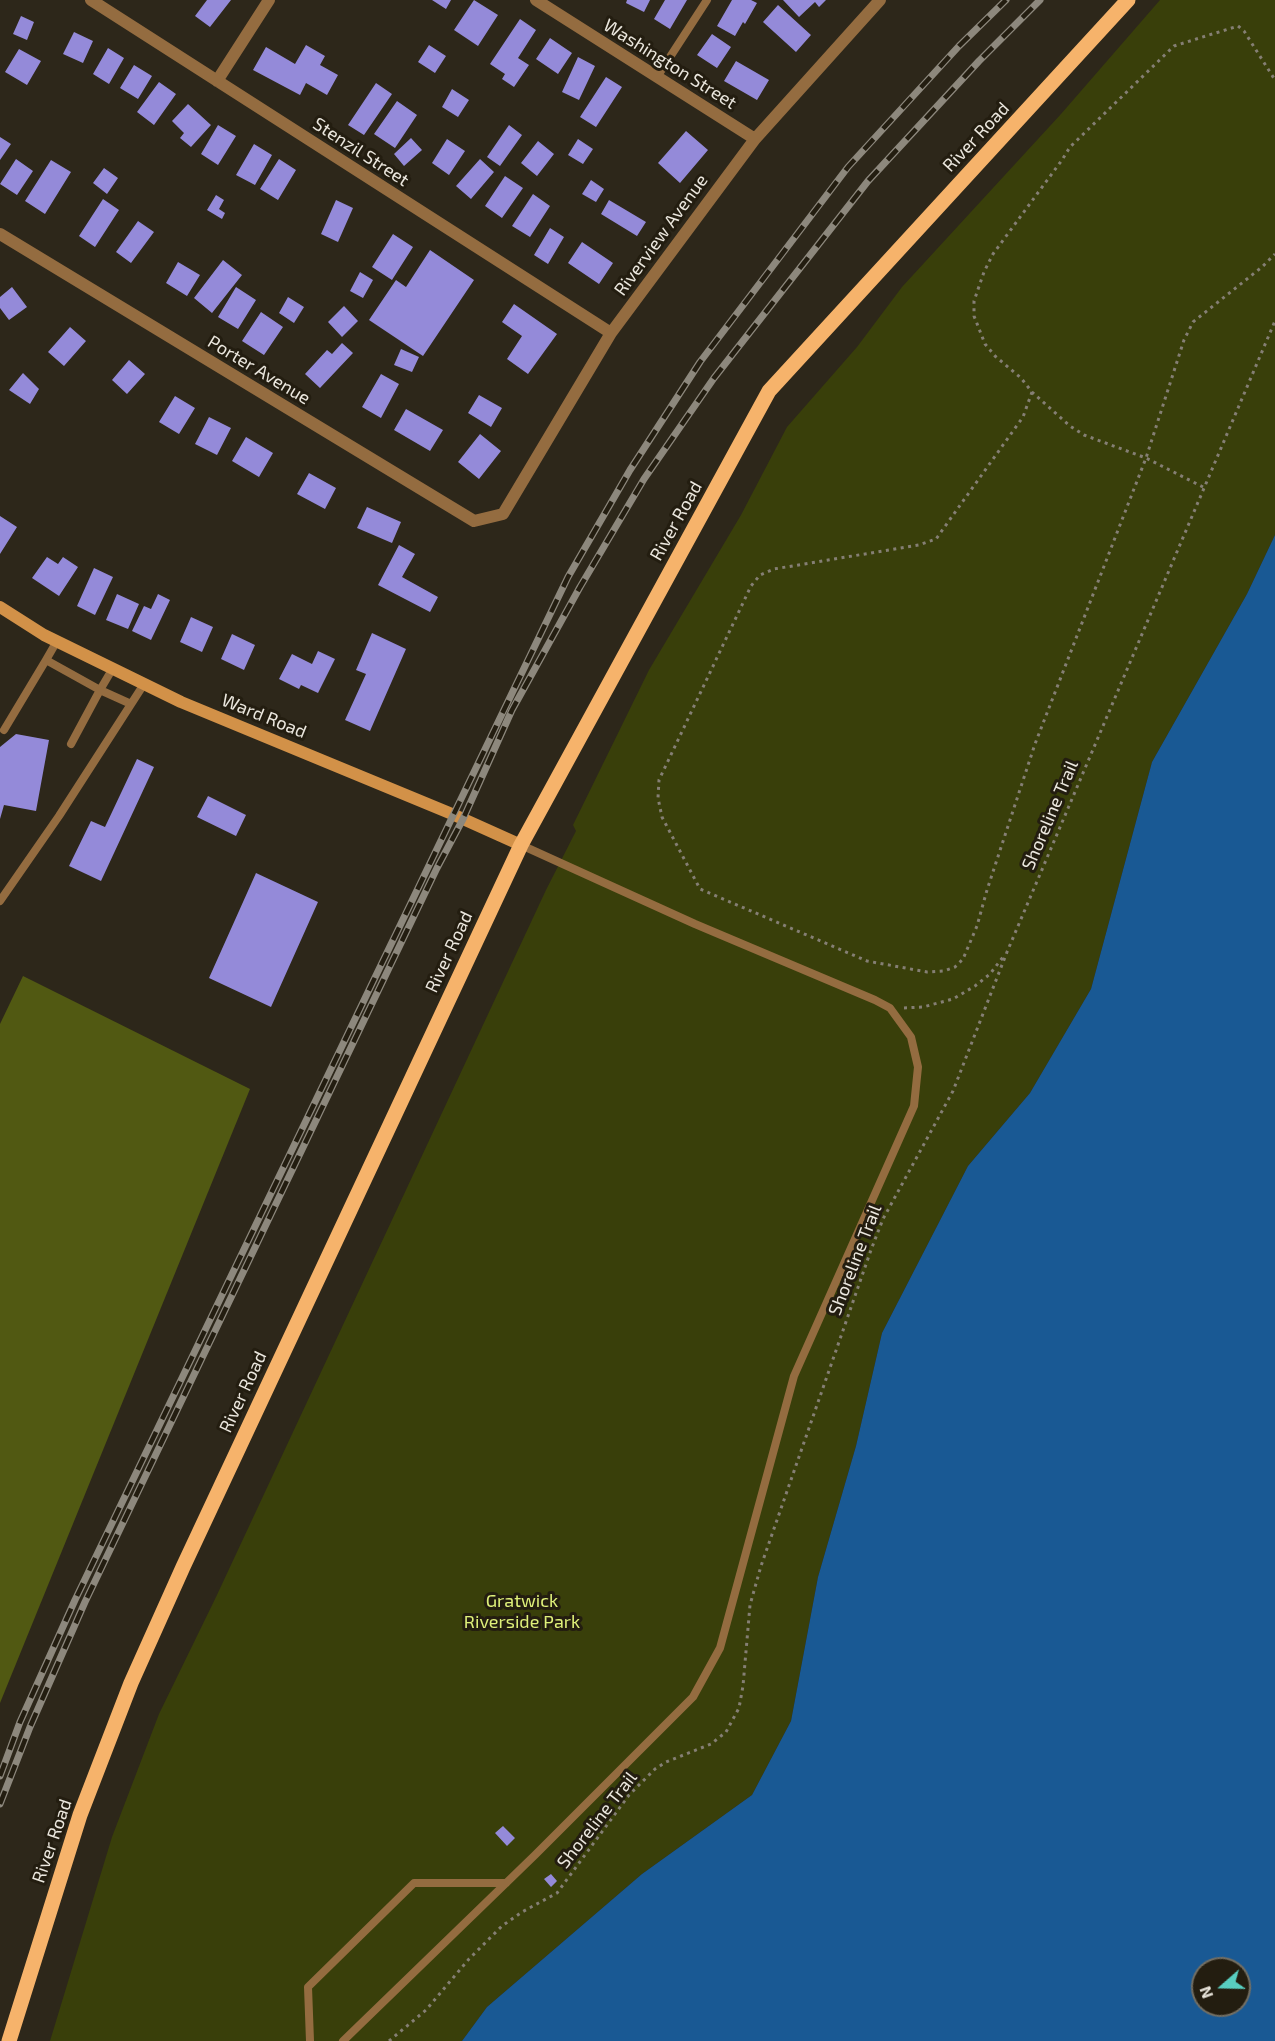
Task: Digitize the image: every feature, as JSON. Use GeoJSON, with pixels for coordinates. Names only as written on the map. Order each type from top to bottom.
{"type":"FeatureCollection","features":[{"type":"Feature","properties":{"kind":"main road","name":"River Road"},"geometry":{"type":"LineString","coordinates":[[9,2041],[80,1815],[132,1683],[183,1567],[521,845],[769,391],[1128,0]]}},
{"type":"Feature","properties":{"kind":"main road","name":"Ward Road"},"geometry":{"type":"LineString","coordinates":[[0,607],[57,641],[181,702],[452,814],[521,845]]}},
{"type":"Feature","properties":{"kind":"street","name":"Stenzil Street"},"geometry":{"type":"LineString","coordinates":[[91,0],[611,333]]}},
{"type":"Feature","properties":{"kind":"street"},"geometry":{"type":"LineString","coordinates":[[217,81],[269,0]]}},
{"type":"Feature","properties":{"kind":"street","name":"Washington Street"},"geometry":{"type":"LineString","coordinates":[[536,0],[551,4],[657,77],[754,139]]}},
{"type":"Feature","properties":{"kind":"street","name":"Riverview Avenue"},"geometry":{"type":"LineString","coordinates":[[503,514],[611,333],[754,139],[880,0]]}},
{"type":"Feature","properties":{"kind":"street","name":"Porter Avenue"},"geometry":{"type":"LineString","coordinates":[[0,234],[474,521],[503,514]]}},
{"type":"Feature","properties":{"kind":"lane"},"geometry":{"type":"LineString","coordinates":[[657,77],[707,0]]}},
{"type":"Feature","properties":{"kind":"lane"},"geometry":{"type":"LineString","coordinates":[[4,730],[57,641]]}},
{"type":"Feature","properties":{"kind":"lane"},"geometry":{"type":"LineString","coordinates":[[46,660],[100,690],[131,704]]}},
{"type":"Feature","properties":{"kind":"lane"},"geometry":{"type":"LineString","coordinates":[[71,744],[113,668]]}},
{"type":"Feature","properties":{"kind":"lane"},"geometry":{"type":"LineString","coordinates":[[0,901],[59,816],[144,684]]}},
{"type":"Feature","properties":{"kind":"lane"},"geometry":{"type":"LineString","coordinates":[[343,2041],[693,1697],[720,1648],[794,1376],[914,1106],[918,1067],[910,1037],[890,1008],[695,924],[521,845]]}},
{"type":"Feature","properties":{"kind":"lane"},"geometry":{"type":"LineString","coordinates":[[310,2041],[308,1987],[414,1883],[506,1882]]}},
{"type":"Feature","properties":{"kind":"path"},"geometry":{"type":"LineString","coordinates":[[1203,487],[1146,458],[1084,435],[1070,426],[1032,392],[1021,378],[995,356],[985,344],[974,316],[974,301],[993,254],[1070,147],[1174,46],[1238,26],[1244,31],[1275,80]]}},
{"type":"Feature","properties":{"kind":"path"},"geometry":{"type":"LineString","coordinates":[[1032,392],[1023,417],[936,539],[919,544],[774,569],[760,575],[751,586],[659,780],[658,798],[662,817],[700,889],[867,961],[927,972],[944,971],[955,967],[963,959],[977,926],[1035,744],[1146,458],[1184,340],[1193,322],[1275,254]]}},
{"type":"Feature","properties":{"kind":"path","name":"Shoreline Trail"},"geometry":{"type":"LineString","coordinates":[[389,2041],[426,2010],[469,1959],[502,1926],[557,1893],[629,1795],[655,1769],[666,1762],[711,1744],[726,1732],[739,1708],[750,1605],[761,1566],[871,1250],[883,1219],[953,1091],[1006,952],[1275,321]]}},
{"type":"Feature","properties":{"kind":"path"},"geometry":{"type":"LineString","coordinates":[[890,1008],[923,1007],[954,999],[990,974],[1006,952]]}},
{"type":"Feature","properties":{"kind":"green space","name":"Gratwick Riverside Park"},"geometry":{"type":"Polygon","coordinates":[[[1160,0],[1275,0],[1275,535],[1247,594],[1152,762],[1091,989],[1030,1093],[968,1166],[882,1333],[856,1446],[818,1577],[791,1721],[752,1795],[642,1874],[487,2007],[462,2041],[50,2041],[112,1837],[159,1714],[216,1597],[546,890],[576,831],[573,825],[649,670],[741,515],[787,427],[857,347],[902,287],[1061,114],[1160,0]]]}},
{"type":"Feature","properties":{"kind":"green space"},"geometry":{"type":"Polygon","coordinates":[[[23,976],[250,1089],[0,1703],[0,1024],[23,976]]]}},
{"type":"Feature","properties":{"kind":"water"},"geometry":{"type":"Polygon","coordinates":[[[1275,535],[1275,2041],[462,2041],[487,2007],[642,1874],[752,1795],[791,1721],[818,1577],[856,1446],[882,1333],[968,1166],[1030,1093],[1091,989],[1152,762],[1247,594],[1275,535]]]}},
{"type":"Feature","properties":{"kind":"building"},"geometry":{"type":"Polygon","coordinates":[[[207,0],[231,0],[210,27],[195,16],[207,0]]]}},
{"type":"Feature","properties":{"kind":"building"},"geometry":{"type":"Polygon","coordinates":[[[432,0],[451,0],[446,9],[432,0]]]}},
{"type":"Feature","properties":{"kind":"building"},"geometry":{"type":"Polygon","coordinates":[[[474,0],[498,15],[478,46],[454,30],[474,0]]]}},
{"type":"Feature","properties":{"kind":"building"},"geometry":{"type":"Polygon","coordinates":[[[627,0],[650,0],[644,12],[626,3],[627,0]]]}},
{"type":"Feature","properties":{"kind":"building"},"geometry":{"type":"Polygon","coordinates":[[[665,0],[687,0],[670,29],[654,19],[665,0]]]}},
{"type":"Feature","properties":{"kind":"building"},"geometry":{"type":"Polygon","coordinates":[[[732,0],[751,0],[757,3],[735,36],[717,26],[732,0]]]}},
{"type":"Feature","properties":{"kind":"building"},"geometry":{"type":"Polygon","coordinates":[[[783,0],[826,0],[819,7],[815,2],[799,17],[783,0]]]}},
{"type":"Feature","properties":{"kind":"building"},"geometry":{"type":"Polygon","coordinates":[[[778,5],[811,35],[796,52],[763,22],[778,5]]]}},
{"type":"Feature","properties":{"kind":"building"},"geometry":{"type":"Polygon","coordinates":[[[21,16],[34,22],[27,40],[13,34],[21,16]]]}},
{"type":"Feature","properties":{"kind":"building"},"geometry":{"type":"Polygon","coordinates":[[[520,19],[536,30],[518,58],[529,65],[514,87],[502,79],[505,74],[490,64],[520,19]]]}},
{"type":"Feature","properties":{"kind":"building"},"geometry":{"type":"Polygon","coordinates":[[[74,32],[93,41],[83,63],[63,54],[74,32]]]}},
{"type":"Feature","properties":{"kind":"building"},"geometry":{"type":"Polygon","coordinates":[[[712,34],[731,47],[717,68],[697,55],[712,34]]]}},
{"type":"Feature","properties":{"kind":"building"},"geometry":{"type":"Polygon","coordinates":[[[550,38],[572,53],[558,74],[536,59],[550,38]]]}},
{"type":"Feature","properties":{"kind":"building"},"geometry":{"type":"Polygon","coordinates":[[[306,45],[325,56],[320,65],[338,75],[327,95],[306,83],[300,95],[253,70],[266,47],[295,64],[306,45]]]}},
{"type":"Feature","properties":{"kind":"building"},"geometry":{"type":"Polygon","coordinates":[[[429,45],[446,56],[435,73],[418,62],[429,45]]]}},
{"type":"Feature","properties":{"kind":"building"},"geometry":{"type":"Polygon","coordinates":[[[108,48],[124,58],[109,84],[93,74],[108,48]]]}},
{"type":"Feature","properties":{"kind":"building"},"geometry":{"type":"Polygon","coordinates":[[[19,49],[41,61],[27,85],[5,72],[19,49]]]}},
{"type":"Feature","properties":{"kind":"building"},"geometry":{"type":"Polygon","coordinates":[[[578,57],[595,66],[579,100],[562,92],[578,57]]]}},
{"type":"Feature","properties":{"kind":"building"},"geometry":{"type":"Polygon","coordinates":[[[736,61],[769,80],[757,100],[724,81],[736,61]]]}},
{"type":"Feature","properties":{"kind":"building"},"geometry":{"type":"Polygon","coordinates":[[[134,65],[152,76],[138,99],[120,88],[134,65]]]}},
{"type":"Feature","properties":{"kind":"building"},"geometry":{"type":"Polygon","coordinates":[[[606,77],[622,87],[596,127],[580,117],[606,77]]]}},
{"type":"Feature","properties":{"kind":"building"},"geometry":{"type":"Polygon","coordinates":[[[159,82],[176,94],[154,125],[137,112],[159,82]]]}},
{"type":"Feature","properties":{"kind":"building"},"geometry":{"type":"Polygon","coordinates":[[[376,83],[392,94],[364,135],[348,125],[376,83]]]}},
{"type":"Feature","properties":{"kind":"building"},"geometry":{"type":"Polygon","coordinates":[[[452,89],[469,100],[458,117],[442,107],[452,89]]]}},
{"type":"Feature","properties":{"kind":"building"},"geometry":{"type":"Polygon","coordinates":[[[397,101],[417,115],[395,148],[374,134],[397,101]]]}},
{"type":"Feature","properties":{"kind":"building"},"geometry":{"type":"Polygon","coordinates":[[[188,104],[211,125],[191,147],[180,138],[184,133],[172,121],[188,104]]]}},
{"type":"Feature","properties":{"kind":"building"},"geometry":{"type":"Polygon","coordinates":[[[218,125],[236,136],[218,165],[201,154],[218,125]]]}},
{"type":"Feature","properties":{"kind":"building"},"geometry":{"type":"Polygon","coordinates":[[[509,125],[522,135],[500,166],[487,157],[509,125]]]}},
{"type":"Feature","properties":{"kind":"building"},"geometry":{"type":"Polygon","coordinates":[[[686,131],[708,150],[680,183],[658,163],[686,131]]]}},
{"type":"Feature","properties":{"kind":"building"},"geometry":{"type":"Polygon","coordinates":[[[0,137],[11,144],[0,160],[0,137]]]}},
{"type":"Feature","properties":{"kind":"building"},"geometry":{"type":"Polygon","coordinates":[[[411,138],[422,150],[404,166],[394,154],[411,138]]]}},
{"type":"Feature","properties":{"kind":"building"},"geometry":{"type":"Polygon","coordinates":[[[447,139],[465,151],[449,175],[432,163],[447,139]]]}},
{"type":"Feature","properties":{"kind":"building"},"geometry":{"type":"Polygon","coordinates":[[[578,139],[593,149],[583,164],[568,155],[578,139]]]}},
{"type":"Feature","properties":{"kind":"building"},"geometry":{"type":"Polygon","coordinates":[[[538,141],[554,154],[537,176],[521,163],[538,141]]]}},
{"type":"Feature","properties":{"kind":"building"},"geometry":{"type":"Polygon","coordinates":[[[254,144],[272,155],[255,185],[236,175],[254,144]]]}},
{"type":"Feature","properties":{"kind":"building"},"geometry":{"type":"Polygon","coordinates":[[[16,159],[33,171],[17,195],[0,184],[16,159]]]}},
{"type":"Feature","properties":{"kind":"building"},"geometry":{"type":"Polygon","coordinates":[[[279,159],[296,170],[278,200],[260,189],[279,159]]]}},
{"type":"Feature","properties":{"kind":"building"},"geometry":{"type":"Polygon","coordinates":[[[480,159],[494,172],[471,199],[456,186],[480,159]]]}},
{"type":"Feature","properties":{"kind":"building"},"geometry":{"type":"Polygon","coordinates":[[[51,160],[71,172],[45,214],[25,201],[51,160]]]}},
{"type":"Feature","properties":{"kind":"building"},"geometry":{"type":"Polygon","coordinates":[[[104,168],[118,178],[107,194],[93,183],[104,168]]]}},
{"type":"Feature","properties":{"kind":"building"},"geometry":{"type":"Polygon","coordinates":[[[505,176],[523,188],[502,218],[485,206],[505,176]]]}},
{"type":"Feature","properties":{"kind":"building"},"geometry":{"type":"Polygon","coordinates":[[[591,180],[604,189],[596,202],[582,194],[591,180]]]}},
{"type":"Feature","properties":{"kind":"building"},"geometry":{"type":"Polygon","coordinates":[[[533,194],[550,206],[530,237],[512,226],[533,194]]]}},
{"type":"Feature","properties":{"kind":"building"},"geometry":{"type":"Polygon","coordinates":[[[216,195],[224,200],[219,209],[225,213],[222,219],[207,210],[216,195]]]}},
{"type":"Feature","properties":{"kind":"building"},"geometry":{"type":"Polygon","coordinates":[[[103,199],[119,210],[95,247],[79,236],[103,199]]]}},
{"type":"Feature","properties":{"kind":"building"},"geometry":{"type":"Polygon","coordinates":[[[336,200],[353,208],[338,242],[321,234],[336,200]]]}},
{"type":"Feature","properties":{"kind":"building"},"geometry":{"type":"Polygon","coordinates":[[[609,200],[646,222],[637,236],[601,214],[609,200]]]}},
{"type":"Feature","properties":{"kind":"building"},"geometry":{"type":"Polygon","coordinates":[[[138,221],[154,232],[131,263],[116,252],[138,221]]]}},
{"type":"Feature","properties":{"kind":"building"},"geometry":{"type":"Polygon","coordinates":[[[550,228],[564,237],[548,264],[534,255],[550,228]]]}},
{"type":"Feature","properties":{"kind":"building"},"geometry":{"type":"Polygon","coordinates":[[[393,234],[413,247],[392,280],[372,267],[393,234]]]}},
{"type":"Feature","properties":{"kind":"building"},"geometry":{"type":"Polygon","coordinates":[[[582,242],[613,263],[599,284],[568,263],[582,242]]]}},
{"type":"Feature","properties":{"kind":"building"},"geometry":{"type":"Polygon","coordinates":[[[430,250],[474,280],[423,356],[369,320],[396,280],[406,287],[430,250]]]}},
{"type":"Feature","properties":{"kind":"building"},"geometry":{"type":"Polygon","coordinates":[[[223,260],[242,275],[212,313],[194,298],[223,260]]]}},
{"type":"Feature","properties":{"kind":"building"},"geometry":{"type":"Polygon","coordinates":[[[178,262],[200,275],[187,296],[166,283],[178,262]]]}},
{"type":"Feature","properties":{"kind":"building"},"geometry":{"type":"Polygon","coordinates":[[[360,272],[373,280],[363,298],[350,291],[360,272]]]}},
{"type":"Feature","properties":{"kind":"building"},"geometry":{"type":"Polygon","coordinates":[[[12,287],[27,307],[9,320],[0,308],[0,297],[12,287]]]}},
{"type":"Feature","properties":{"kind":"building"},"geometry":{"type":"Polygon","coordinates":[[[236,287],[256,300],[238,329],[218,317],[236,287]]]}},
{"type":"Feature","properties":{"kind":"building"},"geometry":{"type":"Polygon","coordinates":[[[288,297],[304,307],[294,323],[279,313],[288,297]]]}},
{"type":"Feature","properties":{"kind":"building"},"geometry":{"type":"Polygon","coordinates":[[[514,304],[557,334],[528,374],[507,359],[522,336],[502,322],[514,304]]]}},
{"type":"Feature","properties":{"kind":"building"},"geometry":{"type":"Polygon","coordinates":[[[344,306],[358,321],[342,337],[328,322],[344,306]]]}},
{"type":"Feature","properties":{"kind":"building"},"geometry":{"type":"Polygon","coordinates":[[[261,312],[283,327],[264,355],[242,341],[261,312]]]}},
{"type":"Feature","properties":{"kind":"building"},"geometry":{"type":"Polygon","coordinates":[[[70,327],[86,341],[64,366],[48,352],[70,327]]]}},
{"type":"Feature","properties":{"kind":"building"},"geometry":{"type":"Polygon","coordinates":[[[342,343],[353,353],[320,388],[305,374],[327,350],[332,354],[342,343]]]}},
{"type":"Feature","properties":{"kind":"building"},"geometry":{"type":"Polygon","coordinates":[[[401,349],[419,357],[412,372],[394,365],[401,349]]]}},
{"type":"Feature","properties":{"kind":"building"},"geometry":{"type":"Polygon","coordinates":[[[129,360],[145,374],[127,394],[112,380],[129,360]]]}},
{"type":"Feature","properties":{"kind":"building"},"geometry":{"type":"Polygon","coordinates":[[[23,373],[39,389],[30,404],[9,390],[23,373]]]}},
{"type":"Feature","properties":{"kind":"building"},"geometry":{"type":"Polygon","coordinates":[[[381,374],[399,384],[381,418],[362,407],[381,374]]]}},
{"type":"Feature","properties":{"kind":"building"},"geometry":{"type":"Polygon","coordinates":[[[479,395],[502,408],[491,427],[468,413],[479,395]]]}},
{"type":"Feature","properties":{"kind":"building"},"geometry":{"type":"Polygon","coordinates":[[[175,396],[195,408],[179,434],[159,422],[175,396]]]}},
{"type":"Feature","properties":{"kind":"building"},"geometry":{"type":"Polygon","coordinates":[[[406,409],[443,430],[430,451],[394,430],[406,409]]]}},
{"type":"Feature","properties":{"kind":"building"},"geometry":{"type":"Polygon","coordinates":[[[209,417],[231,428],[217,455],[195,444],[209,417]]]}},
{"type":"Feature","properties":{"kind":"building"},"geometry":{"type":"Polygon","coordinates":[[[480,434],[501,451],[479,479],[458,462],[480,434]]]}},
{"type":"Feature","properties":{"kind":"building"},"geometry":{"type":"Polygon","coordinates":[[[246,437],[273,453],[259,477],[232,461],[246,437]]]}},
{"type":"Feature","properties":{"kind":"building"},"geometry":{"type":"Polygon","coordinates":[[[309,473],[336,488],[325,509],[297,494],[309,473]]]}},
{"type":"Feature","properties":{"kind":"building"},"geometry":{"type":"Polygon","coordinates":[[[367,507],[401,522],[392,543],[357,528],[367,507]]]}},
{"type":"Feature","properties":{"kind":"building"},"geometry":{"type":"Polygon","coordinates":[[[0,516],[17,527],[0,554],[0,516]]]}},
{"type":"Feature","properties":{"kind":"building"},"geometry":{"type":"Polygon","coordinates":[[[399,545],[415,554],[402,577],[438,597],[430,612],[378,585],[399,545]]]}},
{"type":"Feature","properties":{"kind":"building"},"geometry":{"type":"Polygon","coordinates":[[[47,557],[58,564],[63,557],[78,567],[59,596],[32,578],[47,557]]]}},
{"type":"Feature","properties":{"kind":"building"},"geometry":{"type":"Polygon","coordinates":[[[94,568],[113,577],[95,615],[77,606],[94,568]]]}},
{"type":"Feature","properties":{"kind":"building"},"geometry":{"type":"Polygon","coordinates":[[[117,594],[139,604],[128,629],[106,620],[117,594]]]}},
{"type":"Feature","properties":{"kind":"building"},"geometry":{"type":"Polygon","coordinates":[[[158,594],[170,600],[151,640],[132,631],[144,606],[151,609],[158,594]]]}},
{"type":"Feature","properties":{"kind":"building"},"geometry":{"type":"Polygon","coordinates":[[[191,617],[213,627],[202,652],[180,642],[191,617]]]}},
{"type":"Feature","properties":{"kind":"building"},"geometry":{"type":"Polygon","coordinates":[[[372,633],[406,649],[370,731],[345,720],[366,674],[356,670],[372,633]]]}},
{"type":"Feature","properties":{"kind":"building"},"geometry":{"type":"Polygon","coordinates":[[[232,634],[255,645],[244,670],[221,659],[232,634]]]}},
{"type":"Feature","properties":{"kind":"building"},"geometry":{"type":"Polygon","coordinates":[[[318,651],[335,659],[318,693],[301,685],[299,689],[279,679],[292,654],[312,664],[318,651]]]}},
{"type":"Feature","properties":{"kind":"building"},"geometry":{"type":"Polygon","coordinates":[[[16,734],[49,740],[36,811],[4,805],[0,819],[0,747],[16,734]]]}},
{"type":"Feature","properties":{"kind":"building"},"geometry":{"type":"Polygon","coordinates":[[[137,759],[154,767],[101,881],[69,866],[91,821],[105,827],[137,759]]]}},
{"type":"Feature","properties":{"kind":"building"},"geometry":{"type":"Polygon","coordinates":[[[208,796],[246,815],[236,836],[197,817],[208,796]]]}},
{"type":"Feature","properties":{"kind":"building"},"geometry":{"type":"Polygon","coordinates":[[[256,873],[318,902],[271,1007],[209,978],[256,873]]]}},
{"type":"Feature","properties":{"kind":"building"},"geometry":{"type":"Polygon","coordinates":[[[503,1826],[515,1838],[507,1846],[495,1833],[503,1826]]]}},
{"type":"Feature","properties":{"kind":"building"},"geometry":{"type":"Polygon","coordinates":[[[551,1874],[557,1881],[551,1887],[544,1879],[551,1874]]]}},
{"type":"Feature","properties":{"kind":"railway"},"geometry":{"type":"LineString","coordinates":[[0,1776],[20,1722],[75,1600],[568,577],[630,470],[700,362],[848,167],[959,46],[1006,0]]}},
{"type":"Feature","properties":{"kind":"railway"},"geometry":{"type":"LineString","coordinates":[[0,1804],[30,1727],[85,1602],[437,868],[463,819],[512,710],[580,587],[644,479],[714,378],[868,181],[979,61],[1040,0]]}}]}
